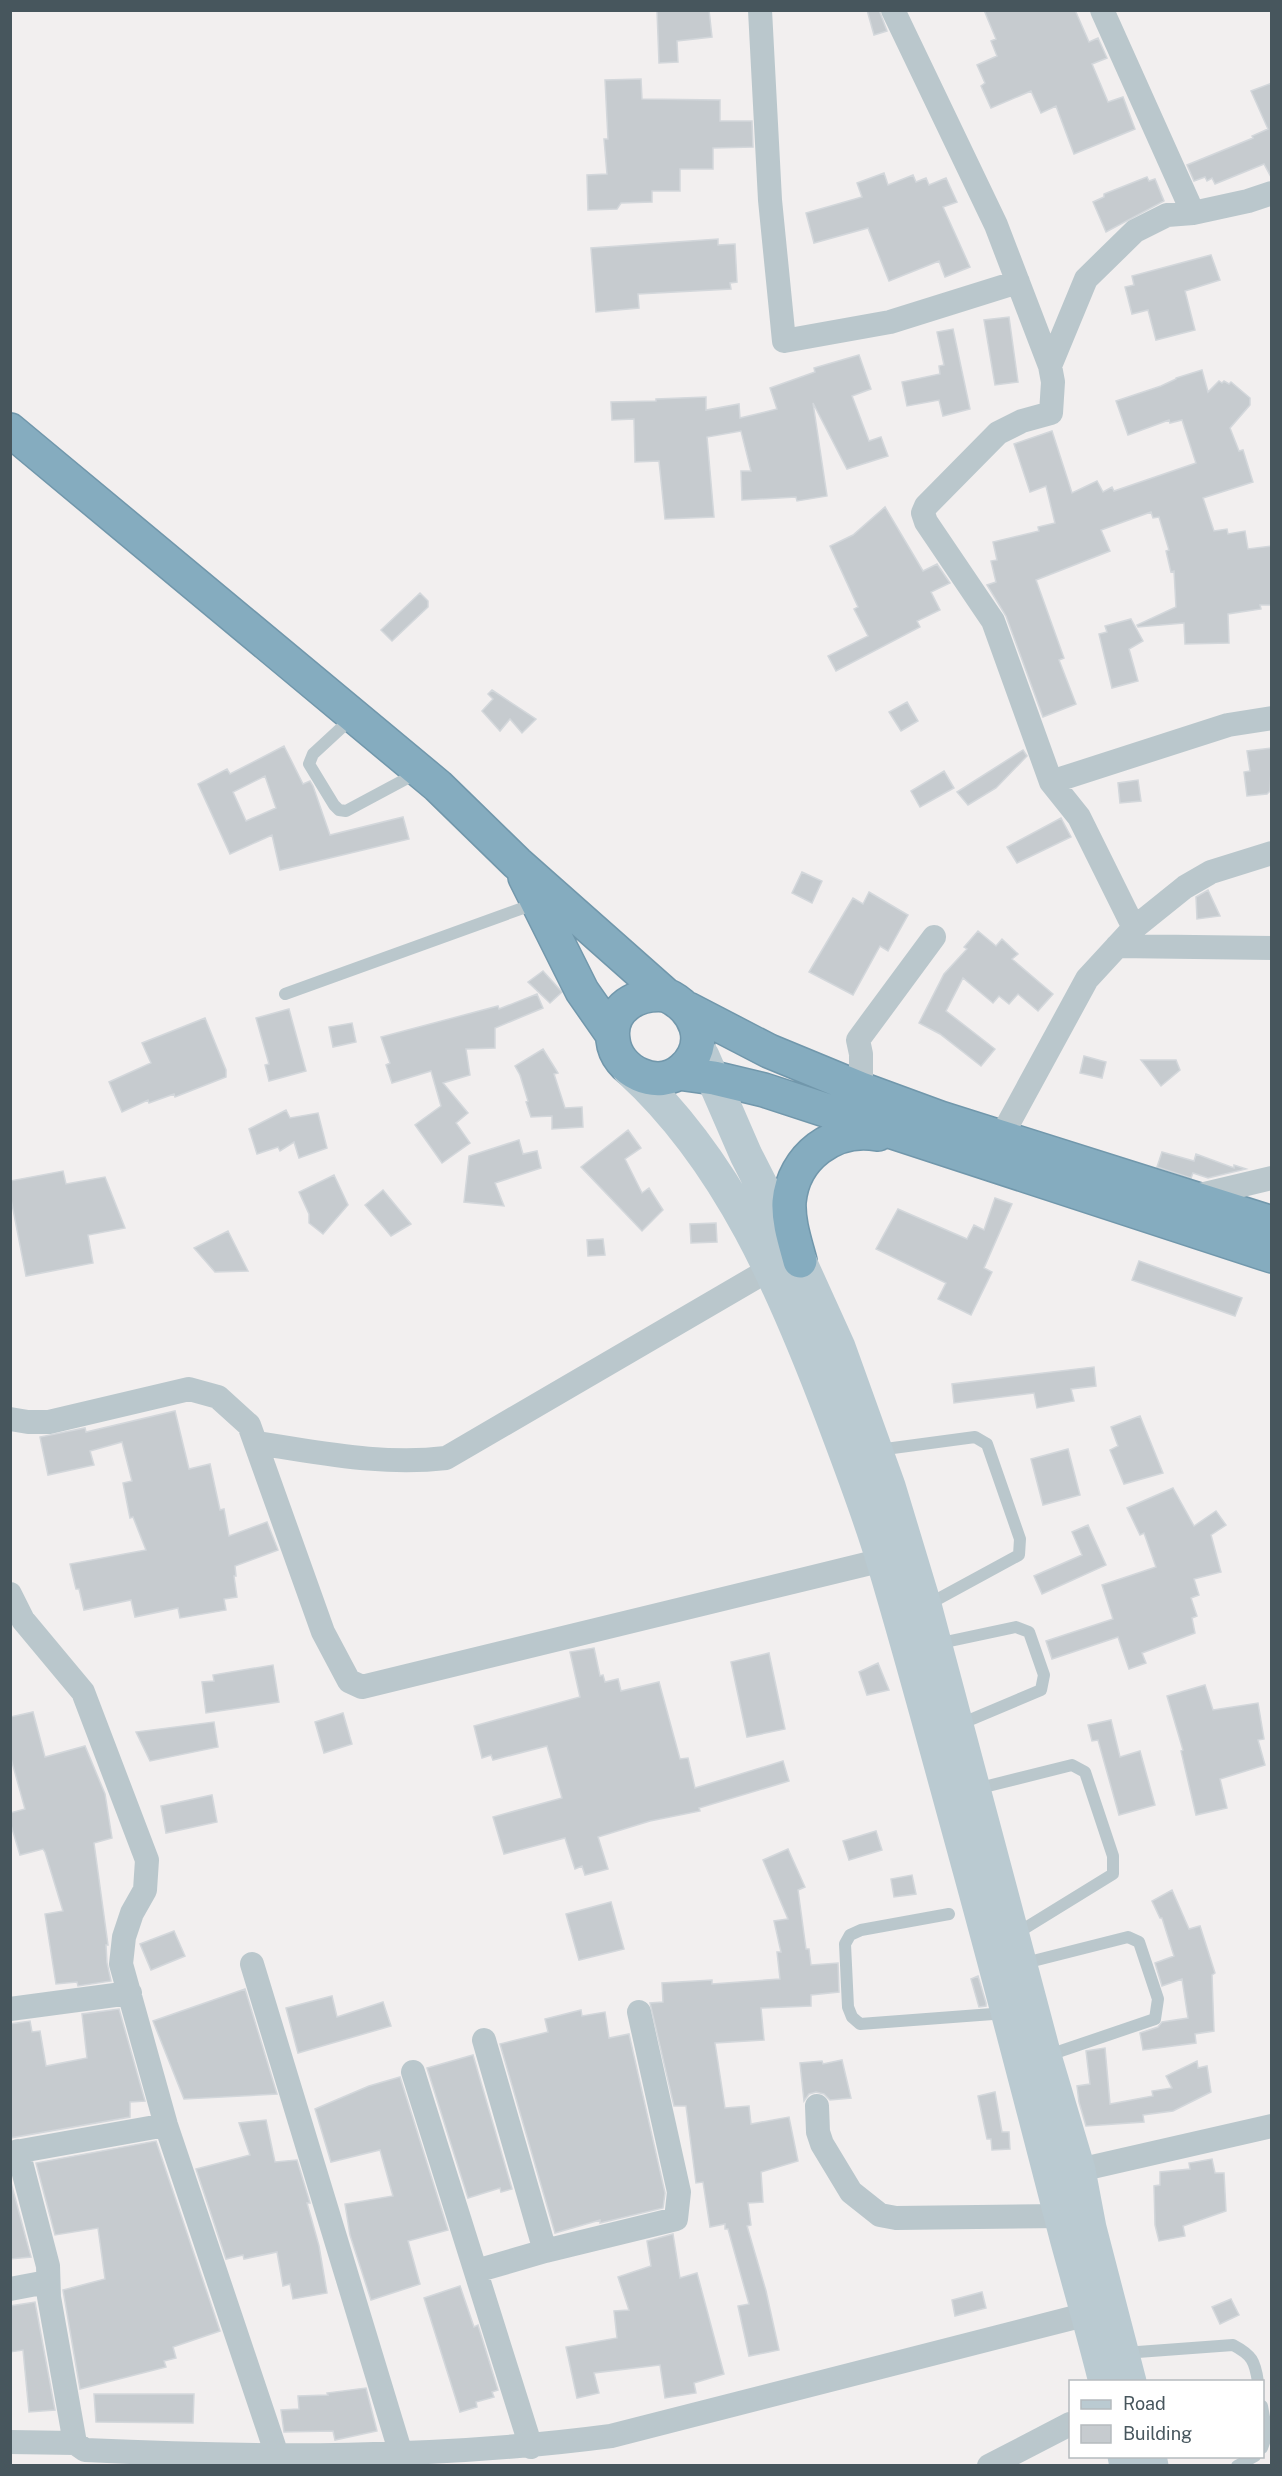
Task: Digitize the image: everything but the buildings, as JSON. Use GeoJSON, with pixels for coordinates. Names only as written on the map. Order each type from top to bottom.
{"type":"FeatureCollection","features":[{"type":"Feature","properties":{"kind":"highway"},"geometry":{"type":"LineString","coordinates":[[10,430],[421,771],[478,822],[517,862],[677,1002],[696,1022],[697,1043],[684,1069],[678,1073],[657,1078],[642,1076],[629,1070],[620,1060],[614,1048],[612,1034],[615,1019],[624,1006],[636,998],[651,993],[677,1002],[769,1051],[861,1089],[1001,1137],[1272,1223]]}},
{"type":"Feature","properties":{"kind":"highway"},"geometry":{"type":"LineString","coordinates":[[517,862],[582,991],[612,1034]]}},
{"type":"Feature","properties":{"kind":"highway"},"geometry":{"type":"LineString","coordinates":[[678,1073],[714,1078],[764,1090],[1272,1256]]}},
{"type":"Feature","properties":{"kind":"highway"},"geometry":{"type":"LineString","coordinates":[[785,1265],[791,1229],[789,1202],[797,1173],[816,1150],[842,1134],[855,1132],[871,1132],[921,1142]]}},
{"type":"Feature","properties":{"kind":"main road"},"geometry":{"type":"LineString","coordinates":[[697,1043],[738,1138],[785,1265],[805,1347],[883,1560],[966,1911],[1007,2013],[1104,2380]]}},
{"type":"Feature","properties":{"kind":"main road"},"geometry":{"type":"LineString","coordinates":[[629,1070],[654,1092],[678,1121],[713,1170],[748,1227],[785,1265],[839,1347],[877,1450],[926,1605],[1045,2056],[1078,2170],[1090,2228],[1126,2367]]}},
{"type":"Feature","properties":{"kind":"street"},"geometry":{"type":"LineString","coordinates":[[759,10],[770,200],[784,341],[890,322],[1018,282]]}},
{"type":"Feature","properties":{"kind":"street"},"geometry":{"type":"LineString","coordinates":[[893,10],[996,225],[1050,366],[1053,382],[1051,412],[1022,421],[998,433],[926,506],[923,513],[926,522],[993,621],[1051,782],[1079,817],[1134,928]]}},
{"type":"Feature","properties":{"kind":"street"},"geometry":{"type":"LineString","coordinates":[[1102,10],[1193,213]]}},
{"type":"Feature","properties":{"kind":"street"},"geometry":{"type":"LineString","coordinates":[[1050,366],[1086,279],[1135,231],[1167,215],[1193,213],[1248,201],[1272,193]]}},
{"type":"Feature","properties":{"kind":"street"},"geometry":{"type":"LineString","coordinates":[[1051,782],[1228,725],[1272,718]]}},
{"type":"Feature","properties":{"kind":"street"},"geometry":{"type":"LineString","coordinates":[[1001,1137],[1087,979],[1134,928],[1185,887],[1211,872],[1272,853]]}},
{"type":"Feature","properties":{"kind":"street"},"geometry":{"type":"LineString","coordinates":[[861,1089],[861,1054],[858,1040],[934,937]]}},
{"type":"Feature","properties":{"kind":"street"},"geometry":{"type":"LineString","coordinates":[[1117,946],[1272,948]]}},
{"type":"Feature","properties":{"kind":"street"},"geometry":{"type":"LineString","coordinates":[[1191,1198],[1272,1178]]}},
{"type":"Feature","properties":{"kind":"street"},"geometry":{"type":"LineString","coordinates":[[256,1443],[383,1461],[446,1458],[785,1265]]}},
{"type":"Feature","properties":{"kind":"street"},"geometry":{"type":"LineString","coordinates":[[10,1419],[49,1422],[189,1389],[218,1397],[249,1425],[323,1632],[349,1681],[362,1687],[883,1560]]}},
{"type":"Feature","properties":{"kind":"street"},"geometry":{"type":"LineString","coordinates":[[10,1594],[23,1620],[83,1692],[147,1860],[145,1890],[132,1913],[124,1937],[121,1964],[166,2124],[277,2455]]}},
{"type":"Feature","properties":{"kind":"street"},"geometry":{"type":"LineString","coordinates":[[252,1964],[402,2454]]}},
{"type":"Feature","properties":{"kind":"street"},"geometry":{"type":"LineString","coordinates":[[10,2009],[129,1994]]}},
{"type":"Feature","properties":{"kind":"street"},"geometry":{"type":"LineString","coordinates":[[476,2271],[544,2251],[676,2219],[679,2192],[639,2012]]}},
{"type":"Feature","properties":{"kind":"street"},"geometry":{"type":"LineString","coordinates":[[484,2040],[544,2251]]}},
{"type":"Feature","properties":{"kind":"street"},"geometry":{"type":"LineString","coordinates":[[412,2072],[531,2446]]}},
{"type":"Feature","properties":{"kind":"street"},"geometry":{"type":"LineString","coordinates":[[817,2106],[818,2132],[822,2144],[851,2193],[880,2215],[896,2218],[1061,2216]]}},
{"type":"Feature","properties":{"kind":"street"},"geometry":{"type":"LineString","coordinates":[[82,2453],[47,2282],[48,2266],[14,2152],[166,2124]]}},
{"type":"Feature","properties":{"kind":"street"},"geometry":{"type":"LineString","coordinates":[[1078,2170],[1272,2126]]}},
{"type":"Feature","properties":{"kind":"street"},"geometry":{"type":"LineString","coordinates":[[10,2289],[47,2282]]}},
{"type":"Feature","properties":{"kind":"street"},"geometry":{"type":"LineString","coordinates":[[10,2442],[82,2453],[246,2460],[277,2455],[402,2454],[531,2446],[611,2436],[1088,2314]]}},
{"type":"Feature","properties":{"kind":"street"},"geometry":{"type":"LineString","coordinates":[[989,2466],[1069,2425]]}},
{"type":"Feature","properties":{"kind":"lane"},"geometry":{"type":"LineString","coordinates":[[355,716],[313,754],[309,764],[339,810],[346,811],[421,771]]}},
{"type":"Feature","properties":{"kind":"lane"},"geometry":{"type":"LineString","coordinates":[[285,994],[538,903]]}},
{"type":"Feature","properties":{"kind":"lane"},"geometry":{"type":"LineString","coordinates":[[877,1450],[975,1437],[987,1444],[1020,1539],[1019,1555],[926,1605]]}},
{"type":"Feature","properties":{"kind":"lane"},"geometry":{"type":"LineString","coordinates":[[936,1644],[1016,1626],[1029,1632],[1044,1675],[1041,1690],[957,1725]]}},
{"type":"Feature","properties":{"kind":"lane"},"geometry":{"type":"LineString","coordinates":[[974,1790],[1072,1765],[1085,1772],[1113,1856],[1113,1874],[1017,1950]]}},
{"type":"Feature","properties":{"kind":"lane"},"geometry":{"type":"LineString","coordinates":[[966,1911],[861,1930],[850,1935],[845,1944],[848,2007],[852,2017],[860,2024],[1007,2013]]}},
{"type":"Feature","properties":{"kind":"lane"},"geometry":{"type":"LineString","coordinates":[[1017,1950],[1128,1937],[1139,1942],[1158,1999],[1155,2019],[1045,2056]]}},
{"type":"Feature","properties":{"kind":"lane"},"geometry":{"type":"LineString","coordinates":[[1126,2367],[1233,2345],[1247,2352],[1255,2365],[1258,2380]]}},
{"type":"Feature","properties":{"kind":"lane"},"geometry":{"type":"LineString","coordinates":[[1264,2412],[1268,2434],[1264,2445]]}},
{"type":"Feature","properties":{"kind":"lane"},"geometry":{"type":"LineString","coordinates":[[1237,2466],[1253,2458]]}}]}
